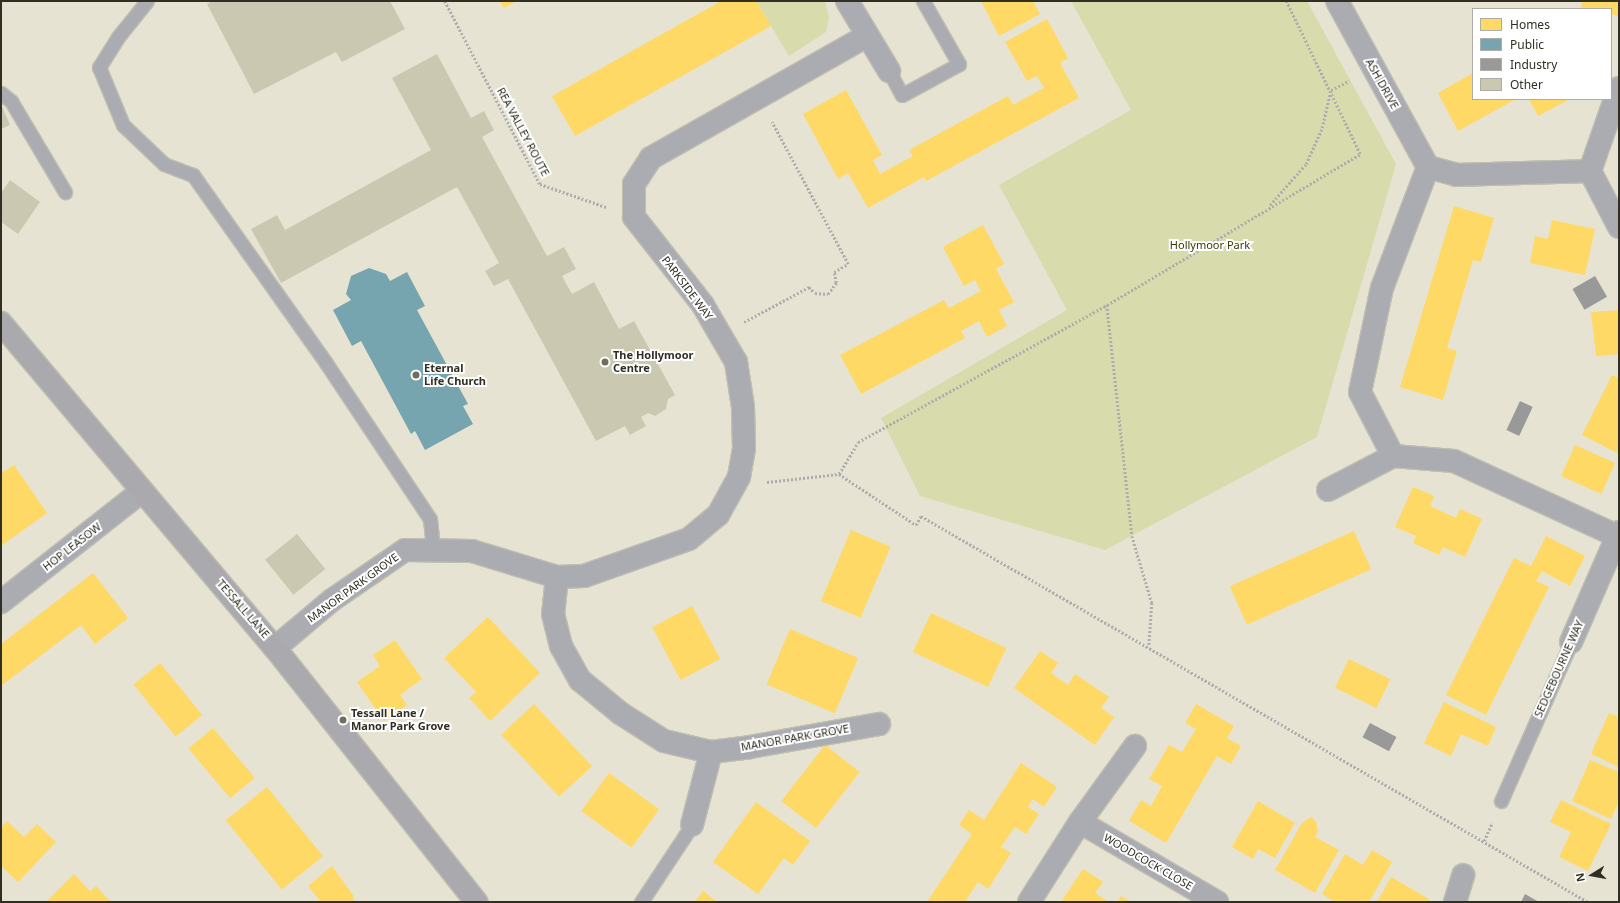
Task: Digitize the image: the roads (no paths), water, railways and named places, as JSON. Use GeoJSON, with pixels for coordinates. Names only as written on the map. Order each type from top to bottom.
{"type":"FeatureCollection","features":[{"type":"Feature","properties":{"kind":"street"},"geometry":{"type":"LineString","coordinates":[[847,1],[889,71]]}},
{"type":"Feature","properties":{"kind":"street","name":"ASH DRIVE"},"geometry":{"type":"LineString","coordinates":[[1337,1],[1428,167]]}},
{"type":"Feature","properties":{"kind":"street","name":"PARKSIDE WAY"},"geometry":{"type":"LineString","coordinates":[[557,577],[584,576],[689,539],[718,515],[739,477],[744,448],[743,407],[736,362],[703,305],[634,217],[634,184],[651,158],[867,36]]}},
{"type":"Feature","properties":{"kind":"street"},"geometry":{"type":"LineString","coordinates":[[1619,88],[1590,171],[1619,227]]}},
{"type":"Feature","properties":{"kind":"street"},"geometry":{"type":"LineString","coordinates":[[1328,490],[1393,456],[1360,392],[1382,288],[1428,167],[1457,175],[1590,171]]}},
{"type":"Feature","properties":{"kind":"street","name":"TESSALL LANE"},"geometry":{"type":"LineString","coordinates":[[1,323],[142,492],[276,648],[476,902]]}},
{"type":"Feature","properties":{"kind":"street","name":"SEDGEBOURNE WAY"},"geometry":{"type":"LineString","coordinates":[[1393,456],[1454,461],[1618,535],[1571,642]]}},
{"type":"Feature","properties":{"kind":"street","name":"HOP LEASOW"},"geometry":{"type":"LineString","coordinates":[[1,602],[142,492]]}},
{"type":"Feature","properties":{"kind":"street","name":"MANOR PARK GROVE"},"geometry":{"type":"LineString","coordinates":[[276,648],[332,600],[405,550],[472,550],[557,577],[553,614],[561,646],[580,680],[620,713],[664,741],[711,752],[750,747],[879,724]]}},
{"type":"Feature","properties":{"kind":"street"},"geometry":{"type":"LineString","coordinates":[[1029,902],[1080,822],[1134,746]]}},
{"type":"Feature","properties":{"kind":"street"},"geometry":{"type":"LineString","coordinates":[[692,825],[711,752]]}},
{"type":"Feature","properties":{"kind":"street","name":"WOODCOCK CLOSE"},"geometry":{"type":"LineString","coordinates":[[1080,822],[1217,902]]}},
{"type":"Feature","properties":{"kind":"street"},"geometry":{"type":"LineString","coordinates":[[1455,902],[1463,875]]}},
{"type":"Feature","properties":{"kind":"lane"},"geometry":{"type":"LineString","coordinates":[[148,1],[118,37],[99,67],[123,125],[164,164],[194,175],[326,363],[430,519],[433,550]]}},
{"type":"Feature","properties":{"kind":"lane"},"geometry":{"type":"LineString","coordinates":[[889,71],[902,95],[958,64],[923,1]]}},
{"type":"Feature","properties":{"kind":"lane"},"geometry":{"type":"LineString","coordinates":[[1,93],[11,101],[65,192]]}},
{"type":"Feature","properties":{"kind":"lane","name":"SEDGEBOURNE WAY"},"geometry":{"type":"LineString","coordinates":[[1502,801],[1571,642]]}},
{"type":"Feature","properties":{"kind":"lane"},"geometry":{"type":"LineString","coordinates":[[641,902],[692,825]]}},
{"type":"Feature","properties":{"kind":"place","name":"The Hollymoor Centre"},"geometry":{"type":"Point","coordinates":[605,362]}},
{"type":"Feature","properties":{"kind":"place","name":"Eternal Life Church"},"geometry":{"type":"Point","coordinates":[416,375]}},
{"type":"Feature","properties":{"kind":"place","name":"Tessall Lane / Manor Park Grove"},"geometry":{"type":"Point","coordinates":[343,720]}},
{"type":"Feature","properties":{"kind":"park label","name":"Hollymoor Park"},"geometry":{"type":"Point","coordinates":[1210,245]}}]}
